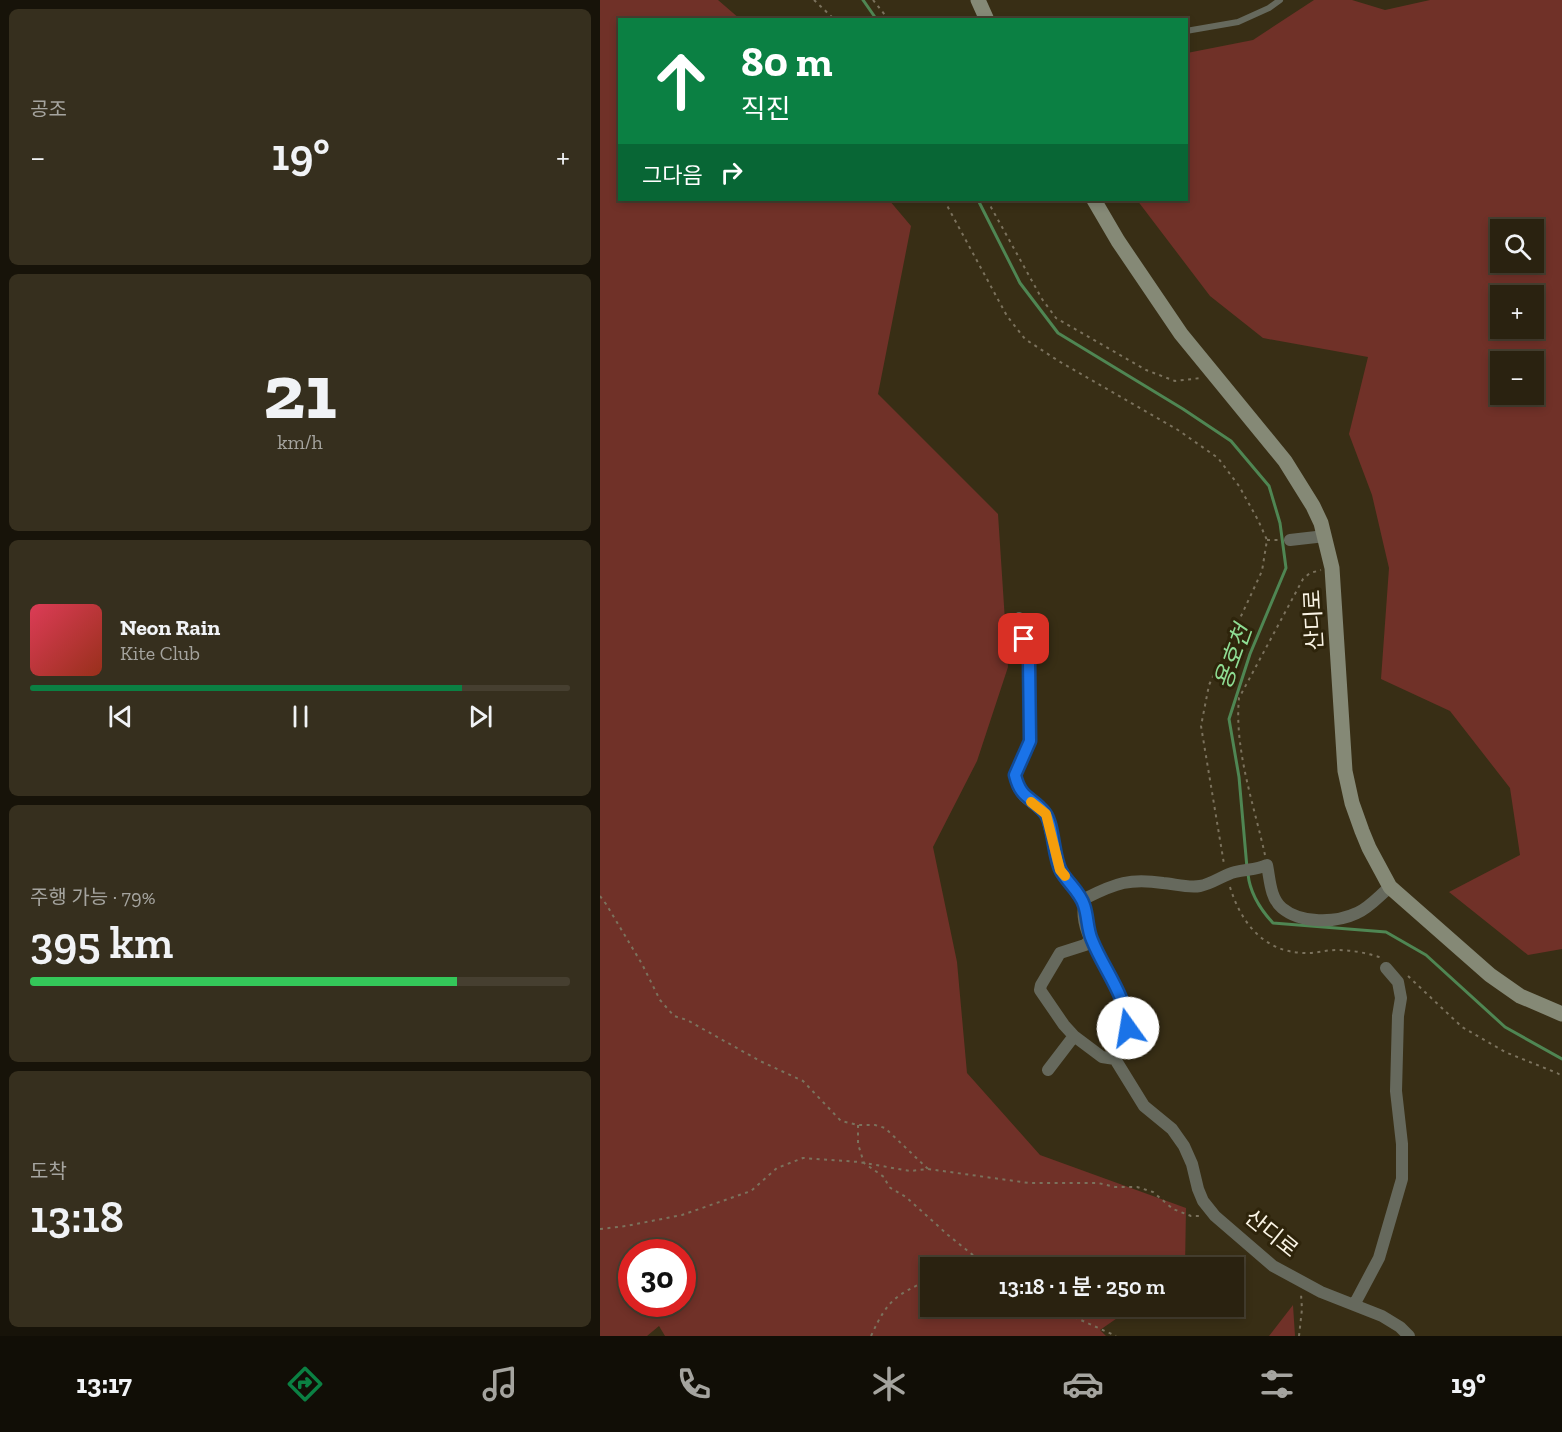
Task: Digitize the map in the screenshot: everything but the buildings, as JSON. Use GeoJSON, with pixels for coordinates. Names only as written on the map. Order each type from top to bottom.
{"type":"FeatureCollection","features":[{"type":"Feature","properties":{"kind":"street"},"geometry":{"type":"LineString","coordinates":[[978,0],[986,18]]}},
{"type":"Feature","properties":{"kind":"street","name":"산디로"},"geometry":{"type":"LineString","coordinates":[[1095,201],[1118,241],[1181,334],[1285,461],[1321,523],[1332,568],[1345,771],[1352,803],[1362,831],[1390,887],[1490,975],[1520,996],[1562,1014]]}},
{"type":"Feature","properties":{"kind":"street"},"geometry":{"type":"LineString","coordinates":[[1290,540],[1325,536]]}},
{"type":"Feature","properties":{"kind":"street"},"geometry":{"type":"LineString","coordinates":[[1019,618],[1029,660],[1030,741],[1015,775],[1018,787],[1024,796],[1046,814],[1060,870],[1084,904]]}},
{"type":"Feature","properties":{"kind":"street"},"geometry":{"type":"LineString","coordinates":[[1091,939],[1085,945],[1060,953],[1041,984],[1040,990],[1074,1036],[1102,1057],[1115,1059],[1128,1028],[1127,1013],[1091,939],[1086,922],[1084,904],[1086,898],[1115,884],[1136,880],[1200,886],[1231,874],[1262,867],[1272,892],[1282,908],[1299,916],[1325,920],[1341,919],[1360,912],[1390,887]]}},
{"type":"Feature","properties":{"kind":"street"},"geometry":{"type":"LineString","coordinates":[[1354,1305],[1379,1258],[1402,1179],[1402,1144],[1396,1091],[1398,1016],[1401,998],[1398,982],[1386,964]]}},
{"type":"Feature","properties":{"kind":"street"},"geometry":{"type":"LineString","coordinates":[[1048,1070],[1074,1036]]}},
{"type":"Feature","properties":{"kind":"street","name":"산디로"},"geometry":{"type":"LineString","coordinates":[[1115,1059],[1144,1106],[1172,1129],[1184,1146],[1203,1201],[1214,1214],[1273,1266],[1300,1282],[1382,1317],[1400,1327],[1409,1336]]}},
{"type":"Feature","properties":{"kind":"lane"},"geometry":{"type":"LineString","coordinates":[[1188,31],[1238,22],[1269,8],[1280,0]]}},
{"type":"Feature","properties":{"kind":"path"},"geometry":{"type":"LineString","coordinates":[[814,0],[833,18]]}},
{"type":"Feature","properties":{"kind":"path"},"geometry":{"type":"LineString","coordinates":[[873,0],[887,18]]}},
{"type":"Feature","properties":{"kind":"path"},"geometry":{"type":"LineString","coordinates":[[945,201],[1007,316],[1025,339],[1178,430],[1218,458],[1239,486],[1268,540],[1262,571],[1209,685],[1201,726],[1231,874],[1233,896],[1245,921],[1260,938],[1279,950],[1305,953],[1336,950],[1371,954],[1386,964]]}},
{"type":"Feature","properties":{"kind":"path"},"geometry":{"type":"LineString","coordinates":[[988,201],[1042,299],[1056,318],[1146,370],[1175,381],[1216,376]]}},
{"type":"Feature","properties":{"kind":"path"},"geometry":{"type":"LineString","coordinates":[[1268,540],[1273,540]]}},
{"type":"Feature","properties":{"kind":"path"},"geometry":{"type":"LineString","coordinates":[[1262,867],[1240,744],[1237,717],[1239,698],[1303,579],[1310,573],[1332,568]]}},
{"type":"Feature","properties":{"kind":"path"},"geometry":{"type":"LineString","coordinates":[[600,896],[642,964],[660,1000],[674,1016],[687,1020],[760,1061],[792,1074],[803,1081],[841,1121],[858,1125],[875,1125],[890,1131],[928,1169]]}},
{"type":"Feature","properties":{"kind":"path"},"geometry":{"type":"LineString","coordinates":[[1402,970],[1462,1027],[1505,1052],[1562,1076]]}},
{"type":"Feature","properties":{"kind":"path"},"geometry":{"type":"LineString","coordinates":[[858,1125],[858,1144],[864,1163],[884,1177],[889,1187],[906,1197],[975,1257]]}},
{"type":"Feature","properties":{"kind":"path"},"geometry":{"type":"LineString","coordinates":[[600,1229],[682,1215],[731,1198],[751,1191],[777,1168],[803,1158],[864,1163],[910,1171],[928,1169],[1029,1183],[1098,1183],[1115,1187],[1137,1186],[1153,1192],[1173,1209],[1184,1214],[1196,1216],[1214,1214]]}},
{"type":"Feature","properties":{"kind":"path"},"geometry":{"type":"LineString","coordinates":[[1299,1336],[1302,1309],[1300,1282]]}},
{"type":"Feature","properties":{"kind":"path"},"geometry":{"type":"LineString","coordinates":[[871,1336],[890,1302],[920,1284]]}},
{"type":"Feature","properties":{"kind":"path"},"geometry":{"type":"LineString","coordinates":[[1074,1317],[1116,1336]]}},
{"type":"Feature","properties":{"kind":"shaded area"},"geometry":{"type":"Polygon","coordinates":[[[600,0],[718,0],[739,18],[618,18],[618,201],[890,201],[911,226],[878,394],[998,514],[1008,667],[977,761],[933,847],[957,962],[967,1073],[1040,1155],[1186,1208],[1185,1257],[920,1257],[920,1317],[1119,1317],[1100,1330],[1106,1336],[665,1336],[659,1326],[647,1336],[600,1336],[600,0]]]}},
{"type":"Feature","properties":{"kind":"shaded area"},"geometry":{"type":"Polygon","coordinates":[[[1314,0],[1352,0],[1385,10],[1430,0],[1562,0],[1562,949],[1528,955],[1449,892],[1520,855],[1510,788],[1450,711],[1381,679],[1389,568],[1372,495],[1349,434],[1368,357],[1263,338],[1210,296],[1138,201],[1188,201],[1188,53],[1253,40],[1314,0]]]}},
{"type":"Feature","properties":{"kind":"shaded area"},"geometry":{"type":"Polygon","coordinates":[[[1293,1305],[1295,1336],[1269,1336],[1293,1305]]]}},
{"type":"Feature","properties":{"kind":"waterway","name":"용호천"},"geometry":{"type":"LineString","coordinates":[[863,0],[876,18]]}},
{"type":"Feature","properties":{"kind":"waterway","name":"용호천"},"geometry":{"type":"LineString","coordinates":[[979,201],[1020,283],[1058,333],[1231,441],[1269,486],[1280,523],[1286,568],[1250,654],[1229,719],[1239,777],[1247,868]]}},
{"type":"Feature","properties":{"kind":"waterway","name":"용호천"},"geometry":{"type":"LineString","coordinates":[[1248,874],[1256,901],[1273,923],[1386,932],[1426,955],[1505,1027],[1562,1059]]}},
{"type":"Feature","properties":{"kind":"slow traffic"},"geometry":{"type":"LineString","coordinates":[[1031,802],[1046,814],[1060,870],[1065,876]]}},
{"type":"Feature","properties":{"kind":"route"},"geometry":{"type":"LineString","coordinates":[[1024,639],[1029,660],[1030,741],[1015,775],[1018,787],[1024,796],[1046,814],[1060,870],[1084,904],[1091,939],[1120,995],[1127,1013],[1128,1028]]}}]}
